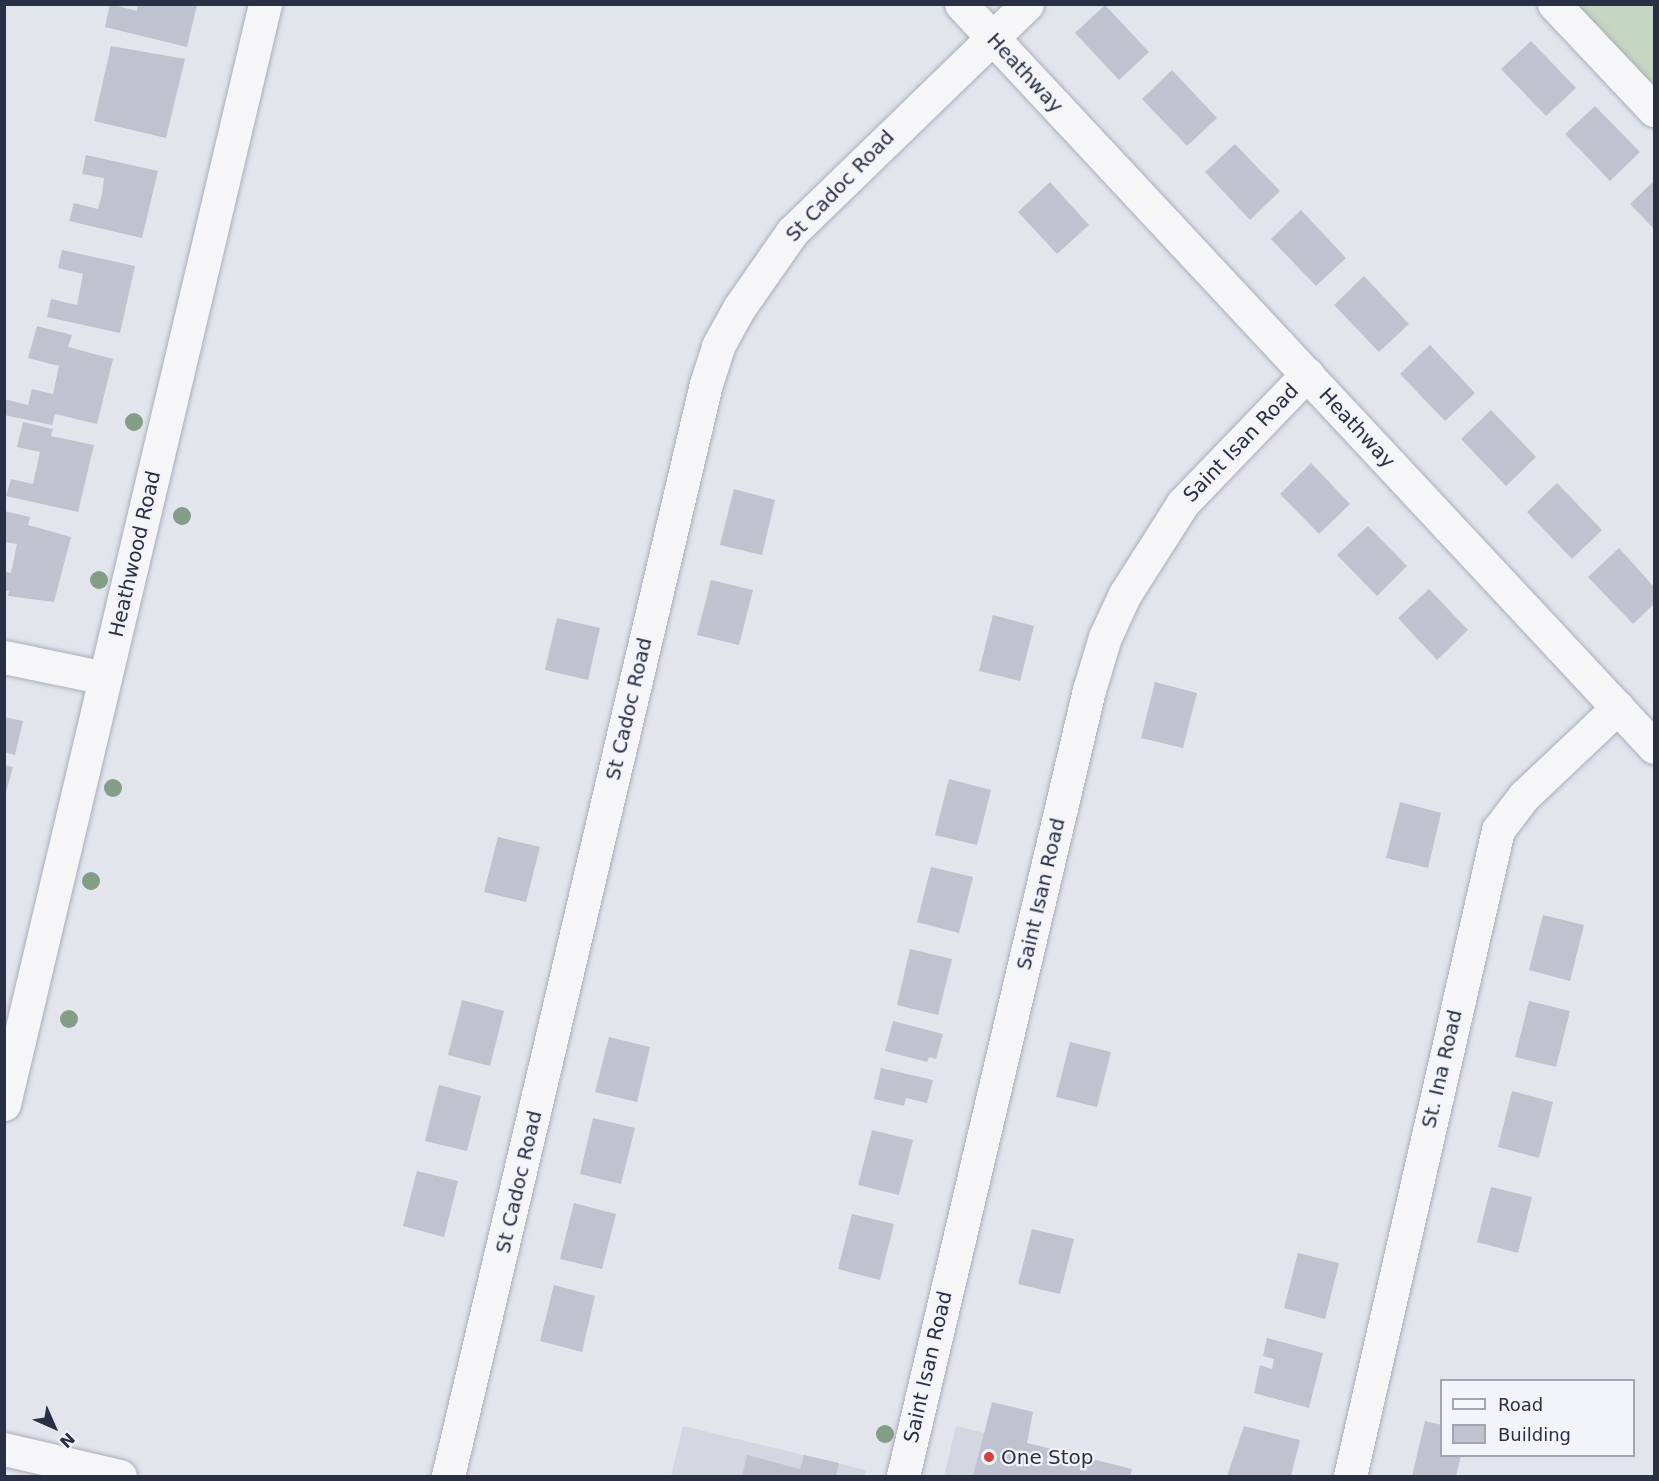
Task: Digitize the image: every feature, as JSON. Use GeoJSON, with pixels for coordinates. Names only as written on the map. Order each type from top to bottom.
{"type":"FeatureCollection","features":[{"type":"Feature","properties":{"kind":"street","name":"Heathwood Road"},"geometry":{"type":"LineString","coordinates":[[4,1104],[265,4]]}},
{"type":"Feature","properties":{"kind":"street","name":"Heathway"},"geometry":{"type":"LineString","coordinates":[[961,4],[1654,747]]}},
{"type":"Feature","properties":{"kind":"street","name":"St Cadoc Road"},"geometry":{"type":"LineString","coordinates":[[448,1476],[706,384],[718,346],[739,308],[792,232],[1027,4]]}},
{"type":"Feature","properties":{"kind":"street"},"geometry":{"type":"LineString","coordinates":[[1554,4],[1654,110]]}},
{"type":"Feature","properties":{"kind":"street","name":"Saint Isan Road"},"geometry":{"type":"LineString","coordinates":[[903,1476],[1089,690],[1106,637],[1125,594],[1183,503],[1307,374]]}},
{"type":"Feature","properties":{"kind":"street"},"geometry":{"type":"LineString","coordinates":[[4,657],[105,678]]}},
{"type":"Feature","properties":{"kind":"street","name":"St. Ina Road"},"geometry":{"type":"LineString","coordinates":[[1350,1476],[1498,830],[1524,796],[1618,707]]}},
{"type":"Feature","properties":{"kind":"street"},"geometry":{"type":"LineString","coordinates":[[4,1449],[120,1476]]}},
{"type":"Feature","properties":{"kind":"shaded area"},"geometry":{"type":"Polygon","coordinates":[[[683,1426],[866,1470],[864,1476],[671,1476],[683,1426]]]}},
{"type":"Feature","properties":{"kind":"shaded area"},"geometry":{"type":"Polygon","coordinates":[[[956,1426],[1132,1469],[1130,1476],[944,1476],[956,1426]]]}},
{"type":"Feature","properties":{"kind":"green space"},"geometry":{"type":"Polygon","coordinates":[[[1570,5],[1654,5],[1654,93],[1570,5]]]}},
{"type":"Feature","properties":{"kind":"building"},"geometry":{"type":"Polygon","coordinates":[[[110,4],[137,11],[138,4],[197,5],[187,47],[105,27],[110,4]]]}},
{"type":"Feature","properties":{"kind":"building"},"geometry":{"type":"Polygon","coordinates":[[[1105,5],[1149,52],[1119,80],[1075,33],[1105,5]]]}},
{"type":"Feature","properties":{"kind":"building"},"geometry":{"type":"Polygon","coordinates":[[[1531,41],[1576,88],[1546,116],[1501,69],[1531,41]]]}},
{"type":"Feature","properties":{"kind":"building"},"geometry":{"type":"Polygon","coordinates":[[[111,46],[185,59],[166,138],[94,121],[111,46]]]}},
{"type":"Feature","properties":{"kind":"building"},"geometry":{"type":"Polygon","coordinates":[[[1172,70],[1217,118],[1187,146],[1142,99],[1172,70]]]}},
{"type":"Feature","properties":{"kind":"building"},"geometry":{"type":"Polygon","coordinates":[[[1595,106],[1640,152],[1610,181],[1565,134],[1595,106]]]}},
{"type":"Feature","properties":{"kind":"building"},"geometry":{"type":"Polygon","coordinates":[[[1235,144],[1280,191],[1250,220],[1205,172],[1235,144]]]}},
{"type":"Feature","properties":{"kind":"building"},"geometry":{"type":"Polygon","coordinates":[[[86,155],[158,171],[142,238],[69,221],[74,203],[98,209],[102,194],[104,178],[82,174],[86,155]]]}},
{"type":"Feature","properties":{"kind":"building"},"geometry":{"type":"Polygon","coordinates":[[[1654,181],[1654,229],[1630,204],[1654,181]]]}},
{"type":"Feature","properties":{"kind":"building"},"geometry":{"type":"Polygon","coordinates":[[[1050,182],[1089,225],[1057,254],[1018,212],[1050,182]]]}},
{"type":"Feature","properties":{"kind":"building"},"geometry":{"type":"Polygon","coordinates":[[[1301,210],[1346,258],[1316,286],[1271,239],[1301,210]]]}},
{"type":"Feature","properties":{"kind":"building"},"geometry":{"type":"Polygon","coordinates":[[[62,250],[135,266],[120,333],[47,317],[51,299],[77,305],[83,274],[58,268],[62,250]]]}},
{"type":"Feature","properties":{"kind":"building"},"geometry":{"type":"Polygon","coordinates":[[[1364,276],[1409,324],[1379,352],[1334,305],[1364,276]]]}},
{"type":"Feature","properties":{"kind":"building"},"geometry":{"type":"Polygon","coordinates":[[[37,326],[72,335],[68,347],[113,359],[97,424],[55,414],[52,425],[4,415],[4,399],[28,405],[32,389],[53,394],[59,366],[28,358],[37,326]]]}},
{"type":"Feature","properties":{"kind":"building"},"geometry":{"type":"Polygon","coordinates":[[[1430,345],[1475,393],[1445,421],[1400,374],[1430,345]]]}},
{"type":"Feature","properties":{"kind":"building"},"geometry":{"type":"Polygon","coordinates":[[[1491,410],[1536,457],[1506,486],[1461,439],[1491,410]]]}},
{"type":"Feature","properties":{"kind":"building"},"geometry":{"type":"Polygon","coordinates":[[[23,422],[53,429],[51,436],[94,445],[78,512],[6,496],[11,479],[33,484],[40,452],[17,447],[23,422]]]}},
{"type":"Feature","properties":{"kind":"building"},"geometry":{"type":"Polygon","coordinates":[[[1311,463],[1350,504],[1319,534],[1280,494],[1311,463]]]}},
{"type":"Feature","properties":{"kind":"building"},"geometry":{"type":"Polygon","coordinates":[[[1557,483],[1602,530],[1572,559],[1527,512],[1557,483]]]}},
{"type":"Feature","properties":{"kind":"building"},"geometry":{"type":"Polygon","coordinates":[[[734,489],[775,500],[762,555],[720,545],[734,489]]]}},
{"type":"Feature","properties":{"kind":"building"},"geometry":{"type":"Polygon","coordinates":[[[4,511],[30,517],[28,525],[71,537],[54,602],[8,596],[9,591],[4,590],[4,571],[11,573],[17,544],[4,542],[4,511]]]}},
{"type":"Feature","properties":{"kind":"building"},"geometry":{"type":"Polygon","coordinates":[[[1368,526],[1407,566],[1377,596],[1337,555],[1368,526]]]}},
{"type":"Feature","properties":{"kind":"building"},"geometry":{"type":"Polygon","coordinates":[[[1619,548],[1654,587],[1654,604],[1633,624],[1588,577],[1619,548]]]}},
{"type":"Feature","properties":{"kind":"building"},"geometry":{"type":"Polygon","coordinates":[[[711,580],[753,590],[739,645],[697,635],[711,580]]]}},
{"type":"Feature","properties":{"kind":"building"},"geometry":{"type":"Polygon","coordinates":[[[1429,589],[1468,630],[1437,660],[1398,618],[1429,589]]]}},
{"type":"Feature","properties":{"kind":"building"},"geometry":{"type":"Polygon","coordinates":[[[993,615],[1034,626],[1020,681],[979,671],[993,615]]]}},
{"type":"Feature","properties":{"kind":"building"},"geometry":{"type":"Polygon","coordinates":[[[557,618],[600,628],[588,680],[545,670],[557,618]]]}},
{"type":"Feature","properties":{"kind":"building"},"geometry":{"type":"Polygon","coordinates":[[[1155,682],[1197,693],[1183,748],[1141,738],[1155,682]]]}},
{"type":"Feature","properties":{"kind":"building"},"geometry":{"type":"Polygon","coordinates":[[[4,717],[23,721],[15,755],[4,752],[4,717]]]}},
{"type":"Feature","properties":{"kind":"building"},"geometry":{"type":"Polygon","coordinates":[[[4,765],[13,767],[5,796],[4,796],[4,765]]]}},
{"type":"Feature","properties":{"kind":"building"},"geometry":{"type":"Polygon","coordinates":[[[949,779],[991,790],[977,845],[935,835],[949,779]]]}},
{"type":"Feature","properties":{"kind":"building"},"geometry":{"type":"Polygon","coordinates":[[[1400,802],[1441,813],[1428,868],[1386,858],[1400,802]]]}},
{"type":"Feature","properties":{"kind":"building"},"geometry":{"type":"Polygon","coordinates":[[[498,837],[540,847],[526,902],[484,892],[498,837]]]}},
{"type":"Feature","properties":{"kind":"building"},"geometry":{"type":"Polygon","coordinates":[[[931,867],[973,877],[959,933],[917,922],[931,867]]]}},
{"type":"Feature","properties":{"kind":"building"},"geometry":{"type":"Polygon","coordinates":[[[1543,915],[1584,925],[1570,981],[1529,970],[1543,915]]]}},
{"type":"Feature","properties":{"kind":"building"},"geometry":{"type":"Polygon","coordinates":[[[910,949],[952,959],[938,1015],[897,1005],[910,949]]]}},
{"type":"Feature","properties":{"kind":"building"},"geometry":{"type":"Polygon","coordinates":[[[462,1000],[504,1011],[490,1066],[448,1055],[462,1000]]]}},
{"type":"Feature","properties":{"kind":"building"},"geometry":{"type":"Polygon","coordinates":[[[1529,1001],[1570,1011],[1556,1067],[1515,1057],[1529,1001]]]}},
{"type":"Feature","properties":{"kind":"building"},"geometry":{"type":"Polygon","coordinates":[[[893,1021],[943,1034],[936,1059],[929,1057],[927,1062],[885,1051],[893,1021]]]}},
{"type":"Feature","properties":{"kind":"building"},"geometry":{"type":"Polygon","coordinates":[[[609,1037],[650,1047],[637,1102],[595,1092],[609,1037]]]}},
{"type":"Feature","properties":{"kind":"building"},"geometry":{"type":"Polygon","coordinates":[[[1070,1042],[1111,1052],[1097,1107],[1056,1097],[1070,1042]]]}},
{"type":"Feature","properties":{"kind":"building"},"geometry":{"type":"Polygon","coordinates":[[[881,1068],[933,1080],[927,1103],[906,1098],[904,1106],[874,1099],[881,1068]]]}},
{"type":"Feature","properties":{"kind":"building"},"geometry":{"type":"Polygon","coordinates":[[[439,1085],[481,1096],[467,1151],[425,1141],[439,1085]]]}},
{"type":"Feature","properties":{"kind":"building"},"geometry":{"type":"Polygon","coordinates":[[[1512,1091],[1553,1102],[1539,1158],[1498,1147],[1512,1091]]]}},
{"type":"Feature","properties":{"kind":"building"},"geometry":{"type":"Polygon","coordinates":[[[593,1118],[635,1128],[621,1184],[580,1174],[593,1118]]]}},
{"type":"Feature","properties":{"kind":"building"},"geometry":{"type":"Polygon","coordinates":[[[872,1130],[913,1140],[899,1195],[858,1185],[872,1130]]]}},
{"type":"Feature","properties":{"kind":"building"},"geometry":{"type":"Polygon","coordinates":[[[417,1171],[458,1181],[444,1237],[403,1226],[417,1171]]]}},
{"type":"Feature","properties":{"kind":"building"},"geometry":{"type":"Polygon","coordinates":[[[1491,1187],[1532,1197],[1518,1253],[1477,1242],[1491,1187]]]}},
{"type":"Feature","properties":{"kind":"building"},"geometry":{"type":"Polygon","coordinates":[[[574,1203],[616,1214],[602,1269],[560,1259],[574,1203]]]}},
{"type":"Feature","properties":{"kind":"building"},"geometry":{"type":"Polygon","coordinates":[[[852,1214],[894,1224],[880,1280],[838,1269],[852,1214]]]}},
{"type":"Feature","properties":{"kind":"building"},"geometry":{"type":"Polygon","coordinates":[[[1032,1229],[1074,1239],[1060,1294],[1018,1284],[1032,1229]]]}},
{"type":"Feature","properties":{"kind":"building"},"geometry":{"type":"Polygon","coordinates":[[[1298,1253],[1339,1263],[1325,1319],[1284,1308],[1298,1253]]]}},
{"type":"Feature","properties":{"kind":"building"},"geometry":{"type":"Polygon","coordinates":[[[554,1285],[595,1296],[582,1352],[540,1341],[554,1285]]]}},
{"type":"Feature","properties":{"kind":"building"},"geometry":{"type":"Polygon","coordinates":[[[1267,1338],[1323,1353],[1309,1408],[1254,1393],[1260,1365],[1272,1369],[1274,1359],[1263,1356],[1267,1338]]]}},
{"type":"Feature","properties":{"kind":"building"},"geometry":{"type":"Polygon","coordinates":[[[992,1402],[1033,1412],[1027,1443],[1132,1469],[1130,1476],[973,1476],[992,1402]]]}},
{"type":"Feature","properties":{"kind":"building"},"geometry":{"type":"Polygon","coordinates":[[[1425,1421],[1440,1425],[1440,1457],[1461,1457],[1456,1476],[1412,1476],[1425,1421]]]}},
{"type":"Feature","properties":{"kind":"building"},"geometry":{"type":"Polygon","coordinates":[[[1244,1426],[1300,1440],[1291,1476],[1227,1476],[1244,1426]]]}},
{"type":"Feature","properties":{"kind":"building"},"geometry":{"type":"Polygon","coordinates":[[[747,1455],[800,1469],[804,1455],[839,1463],[836,1476],[742,1476],[747,1455]]]}},
{"type":"Feature","properties":{"kind":"place","name":"One Stop"},"geometry":{"type":"Point","coordinates":[989,1457]}}]}
